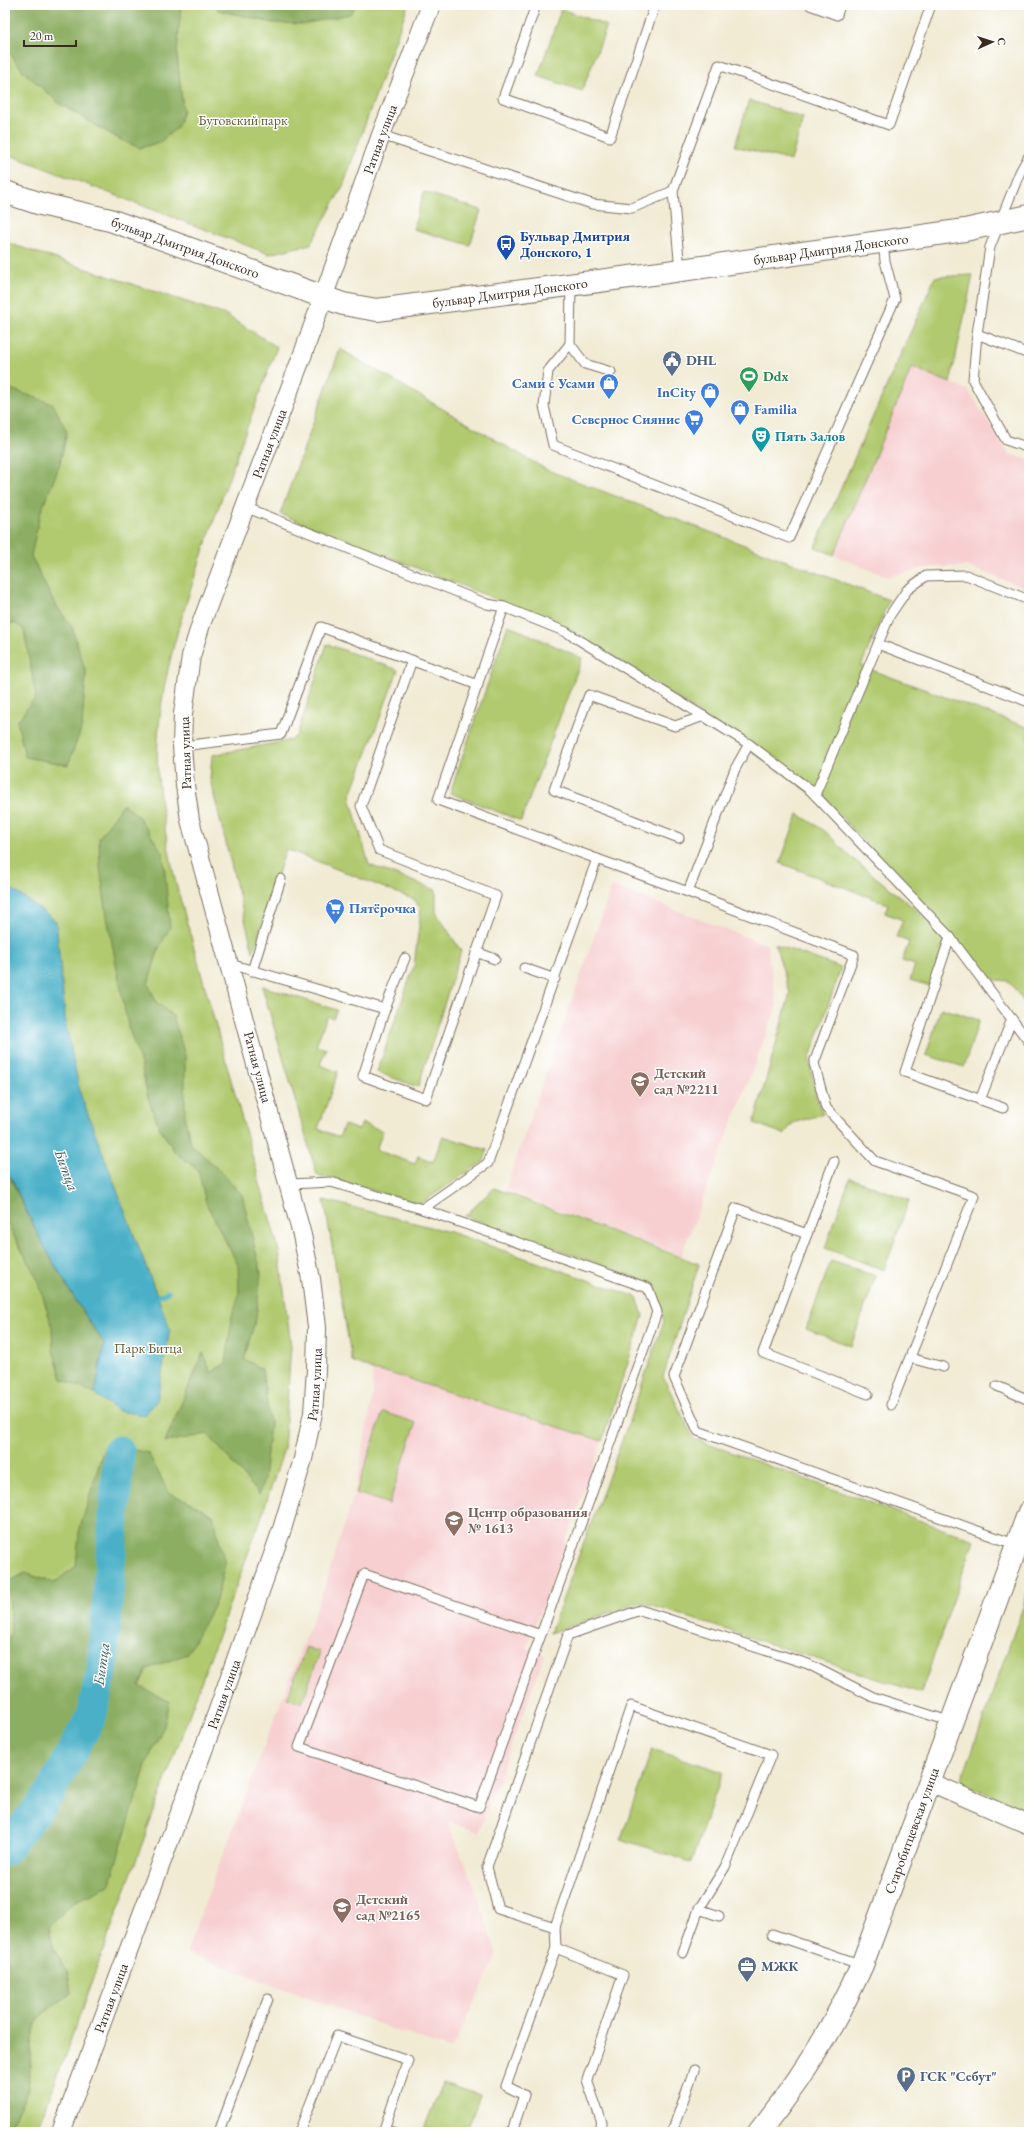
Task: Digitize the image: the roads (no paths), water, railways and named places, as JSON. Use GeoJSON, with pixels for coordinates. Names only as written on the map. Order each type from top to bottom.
{"type":"FeatureCollection","features":[{"type":"Feature","properties":{"kind":"street","name":"Ратная улица"},"geometry":{"type":"LineString","coordinates":[[61,2132],[217,1713],[282,1529],[303,1459],[313,1413],[316,1370],[316,1327],[311,1279],[290,1184],[190,820],[182,746],[183,714],[191,656],[200,624],[245,507],[430,5]]}},
{"type":"Feature","properties":{"kind":"street","name":"бульвар Дмитрия Донского"},"geometry":{"type":"LineString","coordinates":[[5,192],[41,204],[110,220],[358,308],[377,310],[680,271],[998,223],[1029,216]]}},
{"type":"Feature","properties":{"kind":"street","name":"Старобитцевская улица"},"geometry":{"type":"LineString","coordinates":[[759,2132],[788,2096],[818,2052],[842,2010],[862,1965],[1029,1512]]}},
{"type":"Feature","properties":{"kind":"street"},"geometry":{"type":"LineString","coordinates":[[930,1782],[1029,1825]]}},
{"type":"Feature","properties":{"kind":"lane"},"geometry":{"type":"LineString","coordinates":[[536,5],[503,98],[610,137],[655,5]]}},
{"type":"Feature","properties":{"kind":"lane"},"geometry":{"type":"LineString","coordinates":[[810,5],[837,15],[840,5]]}},
{"type":"Feature","properties":{"kind":"lane"},"geometry":{"type":"LineString","coordinates":[[680,271],[673,191],[719,65],[889,125],[931,5]]}},
{"type":"Feature","properties":{"kind":"lane"},"geometry":{"type":"LineString","coordinates":[[381,135],[592,204],[632,208],[673,191]]}},
{"type":"Feature","properties":{"kind":"lane"},"geometry":{"type":"LineString","coordinates":[[1029,156],[1020,172],[998,223],[990,248],[977,334],[973,380],[1006,440],[1029,448]]}},
{"type":"Feature","properties":{"kind":"lane"},"geometry":{"type":"LineString","coordinates":[[571,285],[572,313],[570,344],[548,371],[544,406],[553,445],[789,538],[895,299],[885,261],[883,241]]}},
{"type":"Feature","properties":{"kind":"lane"},"geometry":{"type":"LineString","coordinates":[[977,334],[1029,354]]}},
{"type":"Feature","properties":{"kind":"lane"},"geometry":{"type":"LineString","coordinates":[[570,344],[584,364],[611,372]]}},
{"type":"Feature","properties":{"kind":"lane"},"geometry":{"type":"LineString","coordinates":[[245,507],[487,604],[504,607],[566,632],[749,744],[815,795],[950,937],[1029,1042]]}},
{"type":"Feature","properties":{"kind":"lane"},"geometry":{"type":"LineString","coordinates":[[815,795],[890,615],[907,590],[926,576],[966,575],[1029,600]]}},
{"type":"Feature","properties":{"kind":"lane"},"geometry":{"type":"LineString","coordinates":[[504,607],[438,800],[597,860],[688,892],[854,956],[814,1063],[826,1108],[875,1161],[974,1196],[891,1405]]}},
{"type":"Feature","properties":{"kind":"lane"},"geometry":{"type":"LineString","coordinates":[[182,746],[281,734],[321,627],[478,685]]}},
{"type":"Feature","properties":{"kind":"lane"},"geometry":{"type":"LineString","coordinates":[[878,644],[1029,702]]}},
{"type":"Feature","properties":{"kind":"lane"},"geometry":{"type":"LineString","coordinates":[[405,958],[385,1009],[362,1076],[426,1099],[496,896],[379,850],[361,806],[412,660]]}},
{"type":"Feature","properties":{"kind":"lane"},"geometry":{"type":"LineString","coordinates":[[679,838],[554,790],[589,695],[676,726],[704,716]]}},
{"type":"Feature","properties":{"kind":"lane"},"geometry":{"type":"LineString","coordinates":[[688,892],[735,769],[749,744]]}},
{"type":"Feature","properties":{"kind":"lane"},"geometry":{"type":"LineString","coordinates":[[422,1209],[488,1163],[597,860]]}},
{"type":"Feature","properties":{"kind":"lane"},"geometry":{"type":"LineString","coordinates":[[252,971],[281,879]]}},
{"type":"Feature","properties":{"kind":"lane"},"geometry":{"type":"LineString","coordinates":[[950,937],[905,1072],[1003,1108]]}},
{"type":"Feature","properties":{"kind":"lane"},"geometry":{"type":"LineString","coordinates":[[476,952],[495,958]]}},
{"type":"Feature","properties":{"kind":"lane"},"geometry":{"type":"LineString","coordinates":[[230,964],[385,1009]]}},
{"type":"Feature","properties":{"kind":"lane"},"geometry":{"type":"LineString","coordinates":[[524,968],[555,979]]}},
{"type":"Feature","properties":{"kind":"lane"},"geometry":{"type":"LineString","coordinates":[[980,1100],[1012,1019]]}},
{"type":"Feature","properties":{"kind":"lane"},"geometry":{"type":"LineString","coordinates":[[834,1161],[763,1353],[868,1394]]}},
{"type":"Feature","properties":{"kind":"lane"},"geometry":{"type":"LineString","coordinates":[[290,1184],[331,1182],[422,1209],[648,1288],[656,1312],[541,1635],[479,1807],[299,1747],[364,1574],[541,1635]]}},
{"type":"Feature","properties":{"kind":"lane"},"geometry":{"type":"LineString","coordinates":[[807,1234],[736,1208],[674,1377],[698,1431],[1017,1545]]}},
{"type":"Feature","properties":{"kind":"lane"},"geometry":{"type":"LineString","coordinates":[[910,1358],[943,1367]]}},
{"type":"Feature","properties":{"kind":"lane"},"geometry":{"type":"LineString","coordinates":[[997,1386],[1029,1400]]}},
{"type":"Feature","properties":{"kind":"lane"},"geometry":{"type":"LineString","coordinates":[[555,1927],[498,1908],[487,1867],[568,1635],[640,1610],[808,1664],[873,1697],[952,1722]]}},
{"type":"Feature","properties":{"kind":"lane"},"geometry":{"type":"LineString","coordinates":[[512,2132],[524,2095],[506,2086],[556,1948],[555,1927],[631,1706],[771,1755],[725,1867],[699,1909],[683,1953]]}},
{"type":"Feature","properties":{"kind":"lane"},"geometry":{"type":"LineString","coordinates":[[699,1909],[719,1916]]}},
{"type":"Feature","properties":{"kind":"lane"},"geometry":{"type":"LineString","coordinates":[[772,1934],[862,1965]]}},
{"type":"Feature","properties":{"kind":"lane"},"geometry":{"type":"LineString","coordinates":[[556,1948],[623,1975],[587,2080],[602,2123],[599,2132]]}},
{"type":"Feature","properties":{"kind":"lane"},"geometry":{"type":"LineString","coordinates":[[219,2132],[268,1999]]}},
{"type":"Feature","properties":{"kind":"lane"},"geometry":{"type":"LineString","coordinates":[[299,2132],[337,2036],[408,2060],[384,2129],[392,2132]]}},
{"type":"Feature","properties":{"kind":"lane"},"geometry":{"type":"LineString","coordinates":[[672,2132],[694,2070]]}},
{"type":"Feature","properties":{"kind":"water"},"geometry":{"type":"Polygon","coordinates":[[[5,884],[56,921],[66,1026],[81,1096],[170,1329],[157,1401],[144,1415],[118,1411],[95,1394],[104,1343],[77,1303],[53,1262],[11,1177],[5,1173],[5,884]]]}},
{"type":"Feature","properties":{"kind":"waterway"},"geometry":{"type":"LineString","coordinates":[[158,1296],[168,1292]]}},
{"type":"Feature","properties":{"kind":"waterway","name":"Битца"},"geometry":{"type":"LineString","coordinates":[[5,1850],[48,1796],[91,1717],[102,1670],[119,1451]]}},
{"type":"Feature","properties":{"kind":"place","name":"Бульвар Дмитрия Донского, 1"},"geometry":{"type":"Point","coordinates":[506,261]}},
{"type":"Feature","properties":{"kind":"place","name":"DHL"},"geometry":{"type":"Point","coordinates":[672,377]}},
{"type":"Feature","properties":{"kind":"place","name":"Ddx"},"geometry":{"type":"Point","coordinates":[749,393]}},
{"type":"Feature","properties":{"kind":"place","name":"Сами с Усами"},"geometry":{"type":"Point","coordinates":[609,400]}},
{"type":"Feature","properties":{"kind":"place","name":"InCity"},"geometry":{"type":"Point","coordinates":[710,409]}},
{"type":"Feature","properties":{"kind":"place","name":"Familia"},"geometry":{"type":"Point","coordinates":[740,426]}},
{"type":"Feature","properties":{"kind":"place","name":"Северное Сияние"},"geometry":{"type":"Point","coordinates":[694,436]}},
{"type":"Feature","properties":{"kind":"place","name":"Пять Залов"},"geometry":{"type":"Point","coordinates":[761,453]}},
{"type":"Feature","properties":{"kind":"place","name":"Пятёрочка"},"geometry":{"type":"Point","coordinates":[335,925]}},
{"type":"Feature","properties":{"kind":"place","name":"Детский сад №2211"},"geometry":{"type":"Point","coordinates":[640,1098]}},
{"type":"Feature","properties":{"kind":"place","name":"Центр образования № 1613"},"geometry":{"type":"Point","coordinates":[454,1537]}},
{"type":"Feature","properties":{"kind":"place","name":"Детский сад №2165"},"geometry":{"type":"Point","coordinates":[342,1924]}},
{"type":"Feature","properties":{"kind":"place","name":"МЖК"},"geometry":{"type":"Point","coordinates":[747,1983]}},
{"type":"Feature","properties":{"kind":"place","name":"ГСК \"Себут\""},"geometry":{"type":"Point","coordinates":[906,2093]}},
{"type":"Feature","properties":{"kind":"park label","name":"Бутовский парк"},"geometry":{"type":"Point","coordinates":[243,120]}},
{"type":"Feature","properties":{"kind":"park label","name":"Парк Битца"},"geometry":{"type":"Point","coordinates":[148,1348]}}]}
